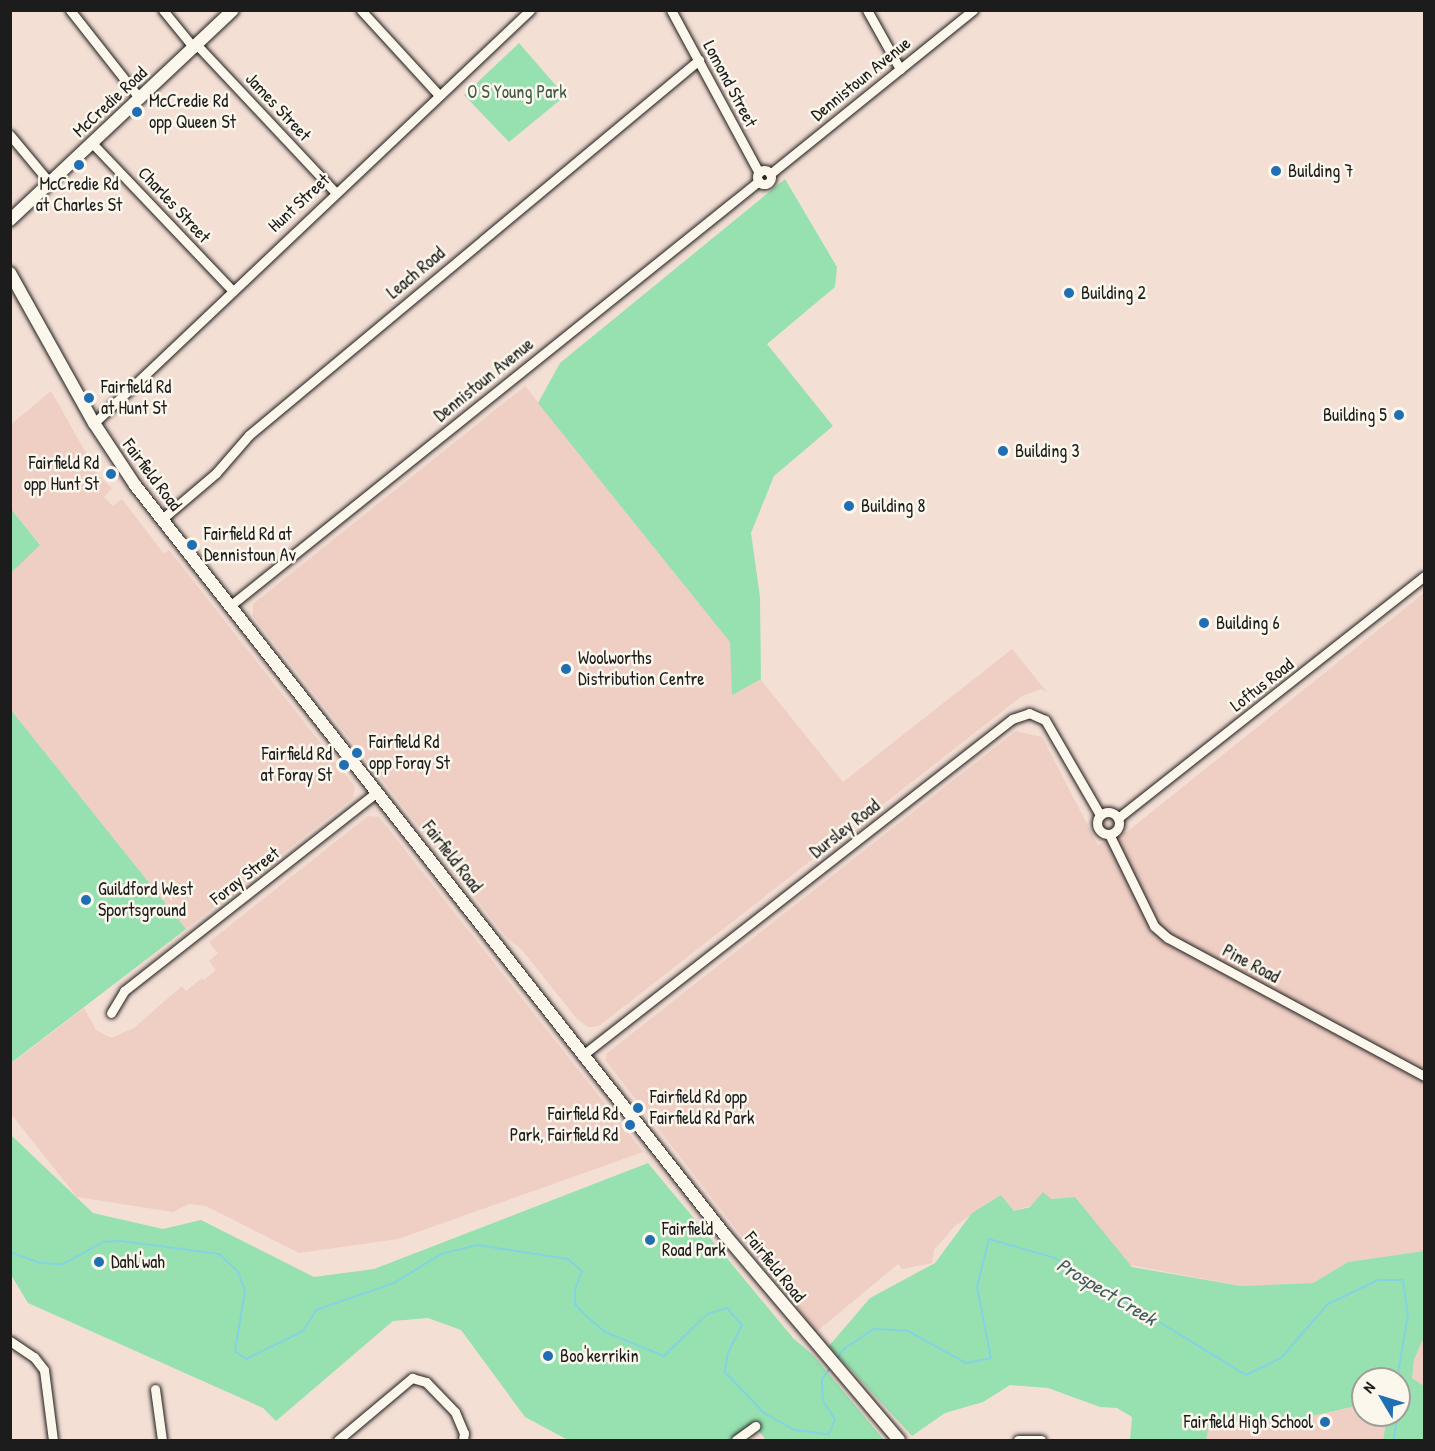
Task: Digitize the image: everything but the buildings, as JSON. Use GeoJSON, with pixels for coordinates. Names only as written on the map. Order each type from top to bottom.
{"type":"FeatureCollection","features":[{"type":"Feature","properties":{"kind":"main road","name":"McCredie Road"},"geometry":{"type":"LineString","coordinates":[[10,220],[234,10]]}},
{"type":"Feature","properties":{"kind":"main road","name":"Fairfield Road"},"geometry":{"type":"LineString","coordinates":[[10,273],[113,456],[823,1354],[899,1440]]}},
{"type":"Feature","properties":{"kind":"main road"},"geometry":{"type":"LineString","coordinates":[[10,290],[30,311]]}},
{"type":"Feature","properties":{"kind":"street"},"geometry":{"type":"LineString","coordinates":[[70,10],[140,99]]}},
{"type":"Feature","properties":{"kind":"street","name":"James Street"},"geometry":{"type":"LineString","coordinates":[[162,10],[335,192]]}},
{"type":"Feature","properties":{"kind":"street"},"geometry":{"type":"LineString","coordinates":[[361,10],[439,96]]}},
{"type":"Feature","properties":{"kind":"street","name":"Hunt Street"},"geometry":{"type":"LineString","coordinates":[[94,423],[335,192],[531,10]]}},
{"type":"Feature","properties":{"kind":"street","name":"Lomond Street"},"geometry":{"type":"LineString","coordinates":[[671,10],[759,177]]}},
{"type":"Feature","properties":{"kind":"street"},"geometry":{"type":"LineString","coordinates":[[867,10],[900,69]]}},
{"type":"Feature","properties":{"kind":"street","name":"Dennistoun Avenue"},"geometry":{"type":"LineString","coordinates":[[231,605],[765,170],[770,174],[973,10]]}},
{"type":"Feature","properties":{"kind":"street","name":"Leach Road"},"geometry":{"type":"LineString","coordinates":[[162,519],[216,473],[249,435],[699,60]]}},
{"type":"Feature","properties":{"kind":"street"},"geometry":{"type":"LineString","coordinates":[[10,135],[50,183]]}},
{"type":"Feature","properties":{"kind":"street","name":"Charles Street"},"geometry":{"type":"LineString","coordinates":[[92,143],[232,290]]}},
{"type":"Feature","properties":{"kind":"street","name":"Loftus Road"},"geometry":{"type":"LineString","coordinates":[[1118,818],[1425,576]]}},
{"type":"Feature","properties":{"kind":"street","name":"Dursley Road"},"geometry":{"type":"LineString","coordinates":[[584,1054],[1012,719],[1029,713],[1045,720],[1100,815]]}},
{"type":"Feature","properties":{"kind":"street","name":"Foray Street"},"geometry":{"type":"LineString","coordinates":[[111,1013],[124,991],[377,792]]}},
{"type":"Feature","properties":{"kind":"street"},"geometry":{"type":"LineString","coordinates":[[1110,812],[1118,818],[1118,828],[1110,834],[1098,828],[1100,815],[1110,812]]}},
{"type":"Feature","properties":{"kind":"street","name":"Pine Road"},"geometry":{"type":"LineString","coordinates":[[1110,834],[1154,926],[1168,938],[1425,1076]]}},
{"type":"Feature","properties":{"kind":"street"},"geometry":{"type":"LineString","coordinates":[[10,1341],[34,1357],[44,1370],[53,1440]]}},
{"type":"Feature","properties":{"kind":"street"},"geometry":{"type":"LineString","coordinates":[[338,1440],[412,1378],[426,1382],[456,1412],[464,1433],[463,1440]]}},
{"type":"Feature","properties":{"kind":"street"},"geometry":{"type":"LineString","coordinates":[[155,1389],[162,1440]]}},
{"type":"Feature","properties":{"kind":"street"},"geometry":{"type":"LineString","coordinates":[[736,1440],[755,1426]]}},
{"type":"Feature","properties":{"kind":"street"},"geometry":{"type":"LineString","coordinates":[[1018,1440],[1041,1440]]}},
{"type":"Feature","properties":{"kind":"shaded area"},"geometry":{"type":"Polygon","coordinates":[[[525,386],[843,782],[1012,649],[1047,692],[1041,689],[1022,696],[599,1026],[588,1027],[577,1019],[522,950],[507,938],[253,616],[253,604],[525,386]]]}},
{"type":"Feature","properties":{"kind":"shaded area"},"geometry":{"type":"Polygon","coordinates":[[[51,391],[99,476],[112,488],[104,497],[113,506],[122,499],[164,554],[169,550],[355,787],[353,798],[186,929],[11,710],[11,573],[40,544],[11,509],[10,425],[51,391]]]}},
{"type":"Feature","properties":{"kind":"shaded area"},"geometry":{"type":"Polygon","coordinates":[[[1424,593],[1424,1251],[1348,1262],[1313,1283],[1241,1286],[1125,1264],[1075,1197],[1051,1199],[1014,1211],[1001,1195],[955,1226],[934,1250],[932,1263],[902,1269],[898,1264],[816,1332],[606,1061],[606,1054],[1016,731],[1042,737],[1098,845],[1128,831],[1424,593]]]}},
{"type":"Feature","properties":{"kind":"shaded area"},"geometry":{"type":"Polygon","coordinates":[[[368,816],[379,817],[643,1152],[398,1239],[299,1253],[206,1206],[189,1204],[173,1212],[77,1197],[11,1114],[11,1064],[84,1008],[96,1030],[111,1038],[134,1028],[182,986],[186,991],[202,978],[204,980],[216,970],[209,961],[218,953],[209,942],[368,816]]]}},
{"type":"Feature","properties":{"kind":"shaded area"},"geometry":{"type":"Polygon","coordinates":[[[1424,1337],[1424,1386],[1412,1378],[1414,1360],[1424,1337]]]}},
{"type":"Feature","properties":{"kind":"shaded area","name":"Fairfield High School"},"geometry":{"type":"Polygon","coordinates":[[[1351,1407],[1351,1427],[1385,1427],[1383,1440],[1206,1440],[1209,1424],[1298,1419],[1351,1407]]]}},
{"type":"Feature","properties":{"kind":"green space","name":"O S Young Park"},"geometry":{"type":"Polygon","coordinates":[[[519,43],[565,96],[509,142],[464,95],[519,43]]]}},
{"type":"Feature","properties":{"kind":"green space"},"geometry":{"type":"Polygon","coordinates":[[[785,179],[837,267],[835,287],[767,344],[833,426],[774,476],[751,533],[760,597],[761,679],[732,695],[730,642],[538,403],[560,363],[785,179]]]}},
{"type":"Feature","properties":{"kind":"green space"},"geometry":{"type":"Polygon","coordinates":[[[11,509],[40,545],[10,573],[11,509]]]}},
{"type":"Feature","properties":{"kind":"green space","name":"Guildford West Sportsground"},"geometry":{"type":"Polygon","coordinates":[[[11,710],[186,929],[11,1063],[11,710]]]}},
{"type":"Feature","properties":{"kind":"green space","name":"Fairfield Road Park"},"geometry":{"type":"Polygon","coordinates":[[[11,1135],[93,1213],[163,1229],[201,1220],[314,1277],[374,1269],[648,1163],[793,1338],[813,1355],[884,1440],[766,1440],[752,1423],[729,1440],[568,1440],[525,1417],[461,1330],[428,1318],[393,1321],[276,1421],[263,1408],[28,1303],[11,1275],[11,1135]]]}},
{"type":"Feature","properties":{"kind":"green space"},"geometry":{"type":"Polygon","coordinates":[[[1043,1192],[1051,1199],[1075,1197],[1132,1267],[1241,1286],[1313,1283],[1348,1262],[1424,1251],[1424,1337],[1414,1360],[1412,1378],[1424,1386],[1424,1440],[1383,1440],[1385,1427],[1411,1427],[1411,1367],[1351,1367],[1351,1407],[1298,1419],[1209,1424],[1206,1440],[1130,1440],[1132,1417],[1117,1408],[1100,1407],[1048,1388],[1010,1385],[983,1402],[945,1413],[912,1436],[829,1346],[870,1298],[935,1263],[972,1213],[1001,1195],[1014,1211],[1030,1207],[1043,1192]]]}},
{"type":"Feature","properties":{"kind":"waterway","name":"Prospect Creek"},"geometry":{"type":"LineString","coordinates":[[836,1360],[844,1349],[874,1329],[908,1331],[966,1363],[991,1358],[977,1287],[989,1239],[1055,1258],[1246,1375],[1281,1358],[1328,1304],[1378,1280],[1403,1280],[1408,1315],[1399,1367]]}},
{"type":"Feature","properties":{"kind":"waterway","name":"Prospect Creek"},"geometry":{"type":"LineString","coordinates":[[10,1252],[41,1263],[63,1264],[103,1242],[121,1241],[219,1254],[238,1272],[245,1291],[235,1351],[246,1359],[303,1331],[316,1310],[394,1283],[441,1254],[477,1245],[568,1259],[582,1271],[575,1289],[575,1304],[586,1316],[605,1332],[664,1356],[707,1314],[727,1308],[742,1325],[728,1352],[725,1372],[764,1413],[795,1430],[829,1434],[835,1419],[823,1401],[822,1379],[831,1367]]}},
{"type":"Feature","properties":{"kind":"waterway","name":"Prospect Creek"},"geometry":{"type":"LineString","coordinates":[[1394,1440],[1396,1427]]}},
{"type":"Feature","properties":{"kind":"place","name":"McCredie Rd opp Queen St"},"geometry":{"type":"Point","coordinates":[137,112]}},
{"type":"Feature","properties":{"kind":"place","name":"McCredie Rd at Charles St"},"geometry":{"type":"Point","coordinates":[79,165]}},
{"type":"Feature","properties":{"kind":"place","name":"Building 7"},"geometry":{"type":"Point","coordinates":[1276,171]}},
{"type":"Feature","properties":{"kind":"place","name":"Building 2"},"geometry":{"type":"Point","coordinates":[1069,293]}},
{"type":"Feature","properties":{"kind":"place","name":"Fairfield Rd at Hunt St"},"geometry":{"type":"Point","coordinates":[89,398]}},
{"type":"Feature","properties":{"kind":"place","name":"Building 5"},"geometry":{"type":"Point","coordinates":[1399,415]}},
{"type":"Feature","properties":{"kind":"place","name":"Building 3"},"geometry":{"type":"Point","coordinates":[1003,451]}},
{"type":"Feature","properties":{"kind":"place","name":"Fairfield Rd opp Hunt St"},"geometry":{"type":"Point","coordinates":[111,474]}},
{"type":"Feature","properties":{"kind":"place","name":"Building 8"},"geometry":{"type":"Point","coordinates":[849,506]}},
{"type":"Feature","properties":{"kind":"place","name":"Fairfield Rd at Dennistoun Av"},"geometry":{"type":"Point","coordinates":[192,545]}},
{"type":"Feature","properties":{"kind":"place","name":"Building 6"},"geometry":{"type":"Point","coordinates":[1204,623]}},
{"type":"Feature","properties":{"kind":"place","name":"Woolworths Distribution Centre"},"geometry":{"type":"Point","coordinates":[566,669]}},
{"type":"Feature","properties":{"kind":"place","name":"Fairfield Rd opp Foray St"},"geometry":{"type":"Point","coordinates":[357,753]}},
{"type":"Feature","properties":{"kind":"place","name":"Fairfield Rd at Foray St"},"geometry":{"type":"Point","coordinates":[344,765]}},
{"type":"Feature","properties":{"kind":"place","name":"Guildford West Sportsground"},"geometry":{"type":"Point","coordinates":[86,900]}},
{"type":"Feature","properties":{"kind":"place","name":"Fairfield Rd opp Fairfield Rd Park"},"geometry":{"type":"Point","coordinates":[638,1108]}},
{"type":"Feature","properties":{"kind":"place","name":"Fairfield Rd Park, Fairfield Rd"},"geometry":{"type":"Point","coordinates":[630,1125]}},
{"type":"Feature","properties":{"kind":"place","name":"Fairfield Road Park"},"geometry":{"type":"Point","coordinates":[650,1240]}},
{"type":"Feature","properties":{"kind":"place","name":"Dahl'wah"},"geometry":{"type":"Point","coordinates":[99,1262]}},
{"type":"Feature","properties":{"kind":"place","name":"Boo'kerrikin"},"geometry":{"type":"Point","coordinates":[548,1356]}},
{"type":"Feature","properties":{"kind":"place","name":"Fairfield High School"},"geometry":{"type":"Point","coordinates":[1325,1422]}}]}
